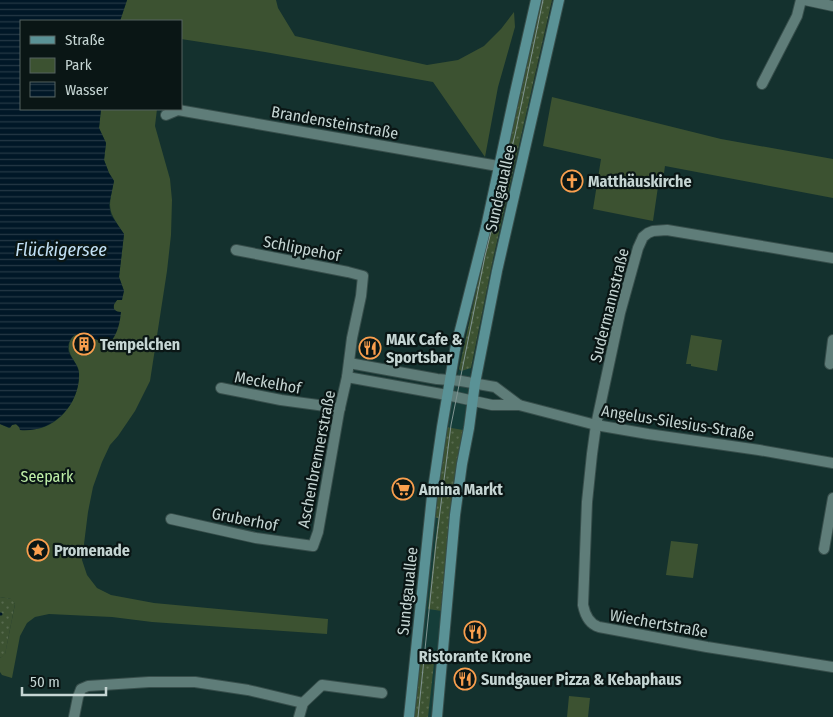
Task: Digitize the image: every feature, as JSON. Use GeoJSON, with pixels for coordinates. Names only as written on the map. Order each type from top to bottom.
{"type":"FeatureCollection","features":[{"type":"Feature","properties":{"kind":"street","name":"Sundgauallee"},"geometry":{"type":"LineString","coordinates":[[409,717],[425,553],[447,394],[455,350],[486,226],[536,0]]}},
{"type":"Feature","properties":{"kind":"street","name":"Sundgauallee"},"geometry":{"type":"LineString","coordinates":[[438,717],[455,515],[475,383],[499,262],[559,0]]}},
{"type":"Feature","properties":{"kind":"street"},"geometry":{"type":"LineString","coordinates":[[762,84],[797,16],[801,0]]}},
{"type":"Feature","properties":{"kind":"street"},"geometry":{"type":"LineString","coordinates":[[806,0],[833,6]]}},
{"type":"Feature","properties":{"kind":"street","name":"Brandensteinstraße"},"geometry":{"type":"LineString","coordinates":[[166,115],[178,110],[498,166]]}},
{"type":"Feature","properties":{"kind":"street","name":"Sudermannstraße"},"geometry":{"type":"LineString","coordinates":[[596,425],[622,304],[638,248],[648,233],[667,230],[833,258]]}},
{"type":"Feature","properties":{"kind":"street","name":"Schlippehof"},"geometry":{"type":"LineString","coordinates":[[236,250],[362,276]]}},
{"type":"Feature","properties":{"kind":"street","name":"Aschenbrennerstraße"},"geometry":{"type":"LineString","coordinates":[[313,546],[318,532],[347,378],[352,338],[361,296],[362,276]]}},
{"type":"Feature","properties":{"kind":"street"},"geometry":{"type":"LineString","coordinates":[[830,364],[833,340]]}},
{"type":"Feature","properties":{"kind":"street"},"geometry":{"type":"LineString","coordinates":[[349,363],[437,379],[475,383]]}},
{"type":"Feature","properties":{"kind":"street","name":"Aschenbrennerstraße"},"geometry":{"type":"LineString","coordinates":[[347,378],[447,394],[492,405]]}},
{"type":"Feature","properties":{"kind":"street","name":"Angelus-Silesius-Straße"},"geometry":{"type":"LineString","coordinates":[[475,383],[495,387],[519,405]]}},
{"type":"Feature","properties":{"kind":"street","name":"Meckelhof"},"geometry":{"type":"LineString","coordinates":[[221,388],[281,400],[340,408]]}},
{"type":"Feature","properties":{"kind":"street","name":"Angelus-Silesius-Straße"},"geometry":{"type":"LineString","coordinates":[[492,405],[519,405],[596,425],[833,463]]}},
{"type":"Feature","properties":{"kind":"street","name":"Wiechertstraße"},"geometry":{"type":"LineString","coordinates":[[596,425],[588,494],[583,590],[584,612],[590,623],[598,627],[707,647],[833,667]]}},
{"type":"Feature","properties":{"kind":"street"},"geometry":{"type":"LineString","coordinates":[[824,549],[833,498]]}},
{"type":"Feature","properties":{"kind":"street","name":"Gruberhof"},"geometry":{"type":"LineString","coordinates":[[171,519],[256,538],[313,546]]}},
{"type":"Feature","properties":{"kind":"street"},"geometry":{"type":"LineString","coordinates":[[74,717],[80,689],[88,686],[195,682],[248,690],[303,703]]}},
{"type":"Feature","properties":{"kind":"street"},"geometry":{"type":"LineString","coordinates":[[299,717],[303,703],[322,685],[382,693]]}},
{"type":"Feature","properties":{"kind":"shaded area"},"geometry":{"type":"Polygon","coordinates":[[[522,87],[532,90],[493,259],[471,368],[451,513],[434,717],[413,717],[433,517],[446,427],[522,87]]]}},
{"type":"Feature","properties":{"kind":"green space"},"geometry":{"type":"Polygon","coordinates":[[[127,0],[276,0],[278,8],[295,36],[427,65],[458,60],[484,46],[514,12],[515,27],[498,87],[485,157],[433,82],[182,39],[182,20],[120,20],[127,0]]]}},
{"type":"Feature","properties":{"kind":"green space"},"geometry":{"type":"Polygon","coordinates":[[[541,0],[552,0],[493,259],[471,368],[461,371],[459,369],[541,0]]]}},
{"type":"Feature","properties":{"kind":"green space"},"geometry":{"type":"Polygon","coordinates":[[[552,97],[721,139],[833,159],[833,198],[665,166],[664,173],[660,173],[653,221],[593,209],[601,159],[543,146],[552,97]]]}},
{"type":"Feature","properties":{"kind":"green space","name":"Seepark"},"geometry":{"type":"Polygon","coordinates":[[[101,110],[157,110],[155,126],[170,179],[172,200],[167,271],[150,381],[135,411],[110,445],[93,487],[82,560],[87,575],[97,588],[111,595],[154,603],[328,619],[327,634],[152,622],[112,617],[49,614],[35,617],[27,623],[20,636],[12,678],[2,675],[0,672],[0,658],[5,654],[15,604],[11,599],[0,597],[0,424],[9,428],[15,424],[20,428],[32,429],[43,427],[62,415],[70,406],[78,384],[79,372],[69,350],[72,338],[78,334],[86,334],[94,339],[117,312],[114,310],[114,304],[124,291],[119,277],[124,234],[110,209],[114,181],[104,160],[106,143],[99,128],[101,110]]]}},
{"type":"Feature","properties":{"kind":"green space"},"geometry":{"type":"Polygon","coordinates":[[[691,335],[722,340],[717,371],[686,364],[691,335]]]}},
{"type":"Feature","properties":{"kind":"green space"},"geometry":{"type":"Polygon","coordinates":[[[446,427],[463,430],[451,513],[442,611],[428,609],[438,518],[433,517],[446,427]]]}},
{"type":"Feature","properties":{"kind":"green space"},"geometry":{"type":"Polygon","coordinates":[[[671,541],[698,544],[693,578],[666,575],[671,541]]]}},
{"type":"Feature","properties":{"kind":"green space"},"geometry":{"type":"Polygon","coordinates":[[[0,597],[12,599],[15,604],[5,655],[0,658],[0,597]]]}},
{"type":"Feature","properties":{"kind":"green space"},"geometry":{"type":"Polygon","coordinates":[[[418,661],[434,663],[428,717],[413,717],[418,661]]]}},
{"type":"Feature","properties":{"kind":"green space"},"geometry":{"type":"Polygon","coordinates":[[[569,696],[590,698],[588,717],[567,717],[569,696]]]}},
{"type":"Feature","properties":{"kind":"water","name":"Flückigersee"},"geometry":{"type":"Polygon","coordinates":[[[0,0],[127,0],[120,20],[20,20],[20,110],[101,110],[99,128],[106,143],[104,160],[114,181],[109,205],[111,215],[124,234],[119,277],[124,291],[122,300],[117,300],[114,304],[114,309],[121,312],[116,334],[112,340],[97,340],[81,333],[75,335],[70,340],[68,351],[77,366],[79,373],[78,385],[75,396],[62,415],[43,427],[32,430],[20,430],[16,424],[10,428],[0,424],[0,0]]]}},
{"type":"Feature","properties":{"kind":"tram line"},"geometry":{"type":"LineString","coordinates":[[418,717],[436,543],[451,425],[485,256],[515,135],[543,0]]}},
{"type":"Feature","properties":{"kind":"place","name":"Matthäuskirche"},"geometry":{"type":"Point","coordinates":[572,181]}},
{"type":"Feature","properties":{"kind":"place","name":"Tempelchen"},"geometry":{"type":"Point","coordinates":[84,344]}},
{"type":"Feature","properties":{"kind":"place","name":"MAK Cafe & Sportsbar"},"geometry":{"type":"Point","coordinates":[370,348]}},
{"type":"Feature","properties":{"kind":"place","name":"Amina Markt"},"geometry":{"type":"Point","coordinates":[403,489]}},
{"type":"Feature","properties":{"kind":"place","name":"Promenade"},"geometry":{"type":"Point","coordinates":[38,550]}},
{"type":"Feature","properties":{"kind":"place","name":"Ristorante Krone"},"geometry":{"type":"Point","coordinates":[475,632]}},
{"type":"Feature","properties":{"kind":"place","name":"Sundgauer Pizza & Kebaphaus"},"geometry":{"type":"Point","coordinates":[465,679]}}]}
